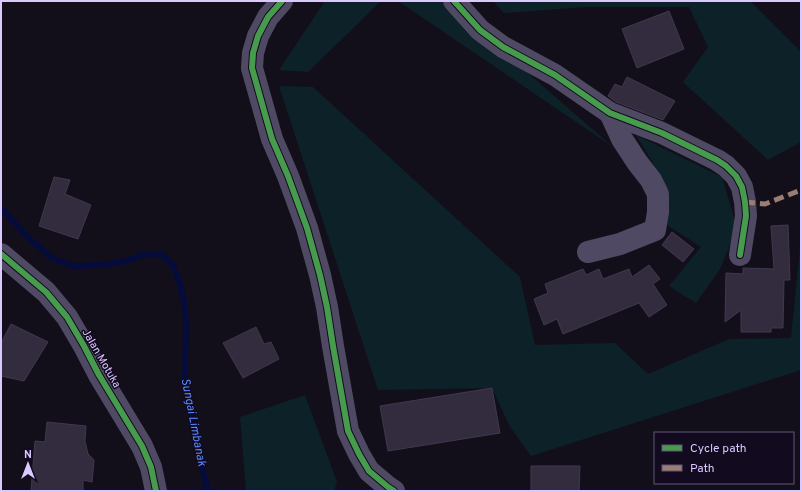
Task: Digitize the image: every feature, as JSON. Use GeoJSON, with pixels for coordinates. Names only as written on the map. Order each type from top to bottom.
{"type":"FeatureCollection","features":[{"type":"Feature","properties":{"kind":"street"},"geometry":{"type":"LineString","coordinates":[[282,1],[268,17],[258,36],[253,53],[252,68],[272,139],[288,176],[307,228],[320,275],[327,307],[348,431],[369,471],[394,491]]}},
{"type":"Feature","properties":{"kind":"street"},"geometry":{"type":"LineString","coordinates":[[454,1],[480,30],[503,47],[555,75],[610,113],[662,132],[726,166],[736,176],[742,188],[746,202],[746,216],[740,255]]}},
{"type":"Feature","properties":{"kind":"street"},"geometry":{"type":"LineString","coordinates":[[588,252],[620,244],[655,230],[658,212],[658,194],[651,180],[622,139],[610,113]]}},
{"type":"Feature","properties":{"kind":"street","name":"Jalan Motuka"},"geometry":{"type":"LineString","coordinates":[[1,254],[46,292],[67,318],[99,375],[142,446],[151,467],[156,491]]}},
{"type":"Feature","properties":{"kind":"shaded area"},"geometry":{"type":"Polygon","coordinates":[[[325,1],[381,1],[308,72],[279,70],[325,1]]]}},
{"type":"Feature","properties":{"kind":"shaded area"},"geometry":{"type":"Polygon","coordinates":[[[398,1],[445,1],[613,147],[398,1]]]}},
{"type":"Feature","properties":{"kind":"shaded area"},"geometry":{"type":"Polygon","coordinates":[[[493,1],[750,1],[801,52],[801,142],[768,160],[683,82],[708,47],[689,7],[586,7],[504,13],[493,1]]]}},
{"type":"Feature","properties":{"kind":"shaded area"},"geometry":{"type":"Polygon","coordinates":[[[279,86],[313,87],[520,277],[535,345],[615,343],[648,374],[729,339],[791,338],[800,248],[801,370],[531,456],[510,427],[492,388],[378,390],[279,86]]]}},
{"type":"Feature","properties":{"kind":"shaded area"},"geometry":{"type":"Polygon","coordinates":[[[636,135],[722,177],[737,228],[720,269],[696,303],[669,286],[701,247],[667,225],[669,190],[636,135]]]}},
{"type":"Feature","properties":{"kind":"shaded area"},"geometry":{"type":"Polygon","coordinates":[[[305,395],[337,482],[334,491],[246,491],[240,417],[305,395]]]}},
{"type":"Feature","properties":{"kind":"building"},"geometry":{"type":"Polygon","coordinates":[[[669,11],[684,49],[637,68],[622,29],[669,11]]]}},
{"type":"Feature","properties":{"kind":"building"},"geometry":{"type":"Polygon","coordinates":[[[627,77],[675,101],[663,120],[616,102],[608,96],[615,84],[622,87],[627,77]]]}},
{"type":"Feature","properties":{"kind":"building"},"geometry":{"type":"Polygon","coordinates":[[[54,177],[70,180],[65,194],[91,205],[78,239],[39,226],[54,177]]]}},
{"type":"Feature","properties":{"kind":"building"},"geometry":{"type":"Polygon","coordinates":[[[788,225],[790,280],[784,280],[783,328],[771,328],[771,332],[741,332],[741,310],[725,322],[726,273],[743,274],[743,268],[774,269],[771,226],[788,225]]]}},
{"type":"Feature","properties":{"kind":"building"},"geometry":{"type":"Polygon","coordinates":[[[672,232],[694,249],[683,262],[662,245],[672,232]]]}},
{"type":"Feature","properties":{"kind":"building"},"geometry":{"type":"Polygon","coordinates":[[[649,265],[660,279],[653,284],[667,305],[649,317],[639,303],[563,334],[557,319],[544,325],[534,299],[548,293],[545,284],[583,269],[586,275],[599,269],[603,279],[629,269],[632,277],[649,265]]]}},
{"type":"Feature","properties":{"kind":"building"},"geometry":{"type":"Polygon","coordinates":[[[11,324],[48,342],[24,381],[1,376],[1,343],[11,324]]]}},
{"type":"Feature","properties":{"kind":"building"},"geometry":{"type":"Polygon","coordinates":[[[256,327],[264,344],[271,342],[279,359],[243,378],[223,343],[256,327]]]}},
{"type":"Feature","properties":{"kind":"building"},"geometry":{"type":"Polygon","coordinates":[[[492,388],[500,433],[388,451],[380,406],[492,388]]]}},
{"type":"Feature","properties":{"kind":"building"},"geometry":{"type":"Polygon","coordinates":[[[47,422],[86,426],[85,441],[88,454],[94,460],[92,482],[83,480],[83,491],[31,491],[35,441],[45,442],[47,422]]]}},
{"type":"Feature","properties":{"kind":"building"},"geometry":{"type":"Polygon","coordinates":[[[531,466],[580,466],[579,491],[531,491],[531,466]]]}},
{"type":"Feature","properties":{"kind":"waterway","name":"Sungai Limbanak"},"geometry":{"type":"LineString","coordinates":[[1,208],[28,237],[53,259],[73,266],[123,262],[146,254],[162,255],[173,265],[180,284],[185,307],[185,379],[199,457],[208,491]]}},
{"type":"Feature","properties":{"kind":"marked path"},"geometry":{"type":"LineString","coordinates":[[745,202],[765,204],[801,190]]}},
{"type":"Feature","properties":{"kind":"cycle path"},"geometry":{"type":"LineString","coordinates":[[282,1],[268,17],[258,36],[253,53],[252,68],[272,139],[288,176],[307,228],[320,275],[327,307],[348,431],[369,471],[394,491]]}},
{"type":"Feature","properties":{"kind":"cycle path"},"geometry":{"type":"LineString","coordinates":[[454,1],[480,30],[503,47],[555,75],[610,113],[662,133],[717,160],[726,166],[736,176],[742,187],[745,202],[746,216],[740,255]]}},
{"type":"Feature","properties":{"kind":"cycle path"},"geometry":{"type":"LineString","coordinates":[[1,254],[46,292],[67,317],[99,375],[142,446],[151,467],[156,491]]}}]}
